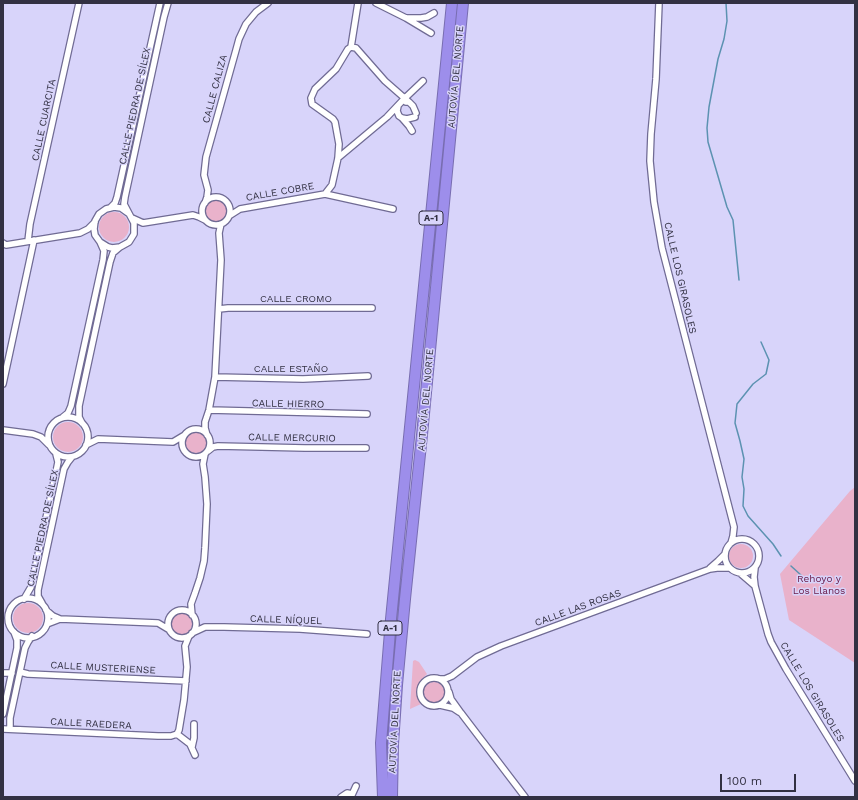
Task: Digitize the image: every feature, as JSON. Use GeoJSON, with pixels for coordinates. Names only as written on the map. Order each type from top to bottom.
{"type":"FeatureCollection","features":[{"type":"Feature","properties":{"kind":"highway","name":"AUTOVÍA DEL NORTE"},"geometry":{"type":"LineString","coordinates":[[382,797],[381,743],[391,619],[452,3]]}},
{"type":"Feature","properties":{"kind":"highway","name":"AUTOVÍA DEL NORTE"},"geometry":{"type":"LineString","coordinates":[[392,797],[393,744],[397,685],[464,3]]}},
{"type":"Feature","properties":{"kind":"highway"},"geometry":{"type":"LineString","coordinates":[[377,797],[381,743]]}},
{"type":"Feature","properties":{"kind":"street","name":"CALLE CUARCITA"},"geometry":{"type":"LineString","coordinates":[[3,384],[31,240],[30,224],[79,3]]}},
{"type":"Feature","properties":{"kind":"street","name":"CALLE PIEDRA DE SÍLEX"},"geometry":{"type":"LineString","coordinates":[[110,208],[117,197],[160,3]]}},
{"type":"Feature","properties":{"kind":"street","name":"CALLE PIEDRA DE SÍLEX"},"geometry":{"type":"LineString","coordinates":[[130,215],[124,204],[125,197],[168,3]]}},
{"type":"Feature","properties":{"kind":"street","name":"CALLE CALIZA"},"geometry":{"type":"LineString","coordinates":[[204,206],[208,190],[204,175],[206,157],[237,45],[246,24],[259,9],[268,3]]}},
{"type":"Feature","properties":{"kind":"street"},"geometry":{"type":"LineString","coordinates":[[324,194],[332,185],[338,158],[339,144],[335,122],[312,104],[311,98],[315,89],[336,69],[348,49],[352,47],[358,3]]}},
{"type":"Feature","properties":{"kind":"street"},"geometry":{"type":"LineString","coordinates":[[376,3],[431,33]]}},
{"type":"Feature","properties":{"kind":"street","name":"CALLE LOS GIRASOLES"},"geometry":{"type":"LineString","coordinates":[[659,3],[656,80],[650,161],[654,202],[662,248],[734,527],[731,543]]}},
{"type":"Feature","properties":{"kind":"street"},"geometry":{"type":"LineString","coordinates":[[406,18],[427,17],[434,13]]}},
{"type":"Feature","properties":{"kind":"street"},"geometry":{"type":"LineString","coordinates":[[352,47],[356,48],[385,81],[414,106],[415,115],[407,119],[394,115],[387,117]]}},
{"type":"Feature","properties":{"kind":"street"},"geometry":{"type":"LineString","coordinates":[[338,158],[399,105],[407,100],[423,82]]}},
{"type":"Feature","properties":{"kind":"street"},"geometry":{"type":"LineString","coordinates":[[399,105],[397,111],[412,131]]}},
{"type":"Feature","properties":{"kind":"street"},"geometry":{"type":"LineString","coordinates":[[339,144],[345,148],[351,148]]}},
{"type":"Feature","properties":{"kind":"street"},"geometry":{"type":"LineString","coordinates":[[208,190],[224,200],[230,209],[229,216],[225,222],[218,225],[212,225]]}},
{"type":"Feature","properties":{"kind":"street","name":"CALLE COBRE"},"geometry":{"type":"LineString","coordinates":[[229,216],[240,209],[324,194],[393,209]]}},
{"type":"Feature","properties":{"kind":"street"},"geometry":{"type":"LineString","coordinates":[[193,216],[199,212],[211,198],[218,197]]}},
{"type":"Feature","properties":{"kind":"street","name":"CALLE COBRE"},"geometry":{"type":"LineString","coordinates":[[228,204],[240,209]]}},
{"type":"Feature","properties":{"kind":"street"},"geometry":{"type":"LineString","coordinates":[[204,206],[203,216],[206,220]]}},
{"type":"Feature","properties":{"kind":"street"},"geometry":{"type":"LineString","coordinates":[[120,247],[113,253],[110,262],[79,406],[79,417],[86,430],[88,440],[83,450],[78,455],[66,457],[56,454],[52,450],[47,440],[49,430],[54,422],[68,413],[71,406],[104,251],[94,229],[95,222],[100,213],[105,210],[110,208],[121,208],[143,223]]}},
{"type":"Feature","properties":{"kind":"street"},"geometry":{"type":"LineString","coordinates":[[130,215],[134,225],[134,232]]}},
{"type":"Feature","properties":{"kind":"street"},"geometry":{"type":"LineString","coordinates":[[4,245],[80,233],[90,234],[108,247],[120,247],[129,242],[134,232],[143,223],[193,216],[206,220],[219,233]]}},
{"type":"Feature","properties":{"kind":"street"},"geometry":{"type":"LineString","coordinates":[[80,233],[88,229],[95,222]]}},
{"type":"Feature","properties":{"kind":"street"},"geometry":{"type":"LineString","coordinates":[[195,755],[190,744],[178,734],[186,681],[187,667],[185,646],[196,625],[191,604],[204,561],[207,504],[203,464],[210,444],[205,428],[205,422],[209,410],[215,377],[222,260],[219,233],[221,224]]}},
{"type":"Feature","properties":{"kind":"street","name":"CALLE CROMO"},"geometry":{"type":"LineString","coordinates":[[219,309],[372,308]]}},
{"type":"Feature","properties":{"kind":"street","name":"CALLE ESTAÑO"},"geometry":{"type":"LineString","coordinates":[[215,377],[303,379],[368,376]]}},
{"type":"Feature","properties":{"kind":"street","name":"CALLE HIERRO"},"geometry":{"type":"LineString","coordinates":[[209,410],[367,414]]}},
{"type":"Feature","properties":{"kind":"street"},"geometry":{"type":"LineString","coordinates":[[63,417],[70,417],[82,423]]}},
{"type":"Feature","properties":{"kind":"street"},"geometry":{"type":"LineString","coordinates":[[203,464],[185,453],[181,442],[188,431],[205,422]]}},
{"type":"Feature","properties":{"kind":"street"},"geometry":{"type":"LineString","coordinates":[[194,429],[203,431],[218,446]]}},
{"type":"Feature","properties":{"kind":"street"},"geometry":{"type":"LineString","coordinates":[[3,430],[33,434],[41,437],[49,445]]}},
{"type":"Feature","properties":{"kind":"street"},"geometry":{"type":"LineString","coordinates":[[33,434],[49,430]]}},
{"type":"Feature","properties":{"kind":"street"},"geometry":{"type":"LineString","coordinates":[[86,430],[98,439]]}},
{"type":"Feature","properties":{"kind":"street"},"geometry":{"type":"LineString","coordinates":[[173,442],[184,436]]}},
{"type":"Feature","properties":{"kind":"street"},"geometry":{"type":"LineString","coordinates":[[86,445],[98,439],[173,442],[182,448]]}},
{"type":"Feature","properties":{"kind":"street","name":"CALLE MERCURIO"},"geometry":{"type":"LineString","coordinates":[[206,453],[213,447],[218,446],[366,448]]}},
{"type":"Feature","properties":{"kind":"street"},"geometry":{"type":"LineString","coordinates":[[192,457],[197,458],[206,453]]}},
{"type":"Feature","properties":{"kind":"street","name":"CALLE PIEDRA DE SÍLEX"},"geometry":{"type":"LineString","coordinates":[[24,599],[31,587],[58,462],[56,454]]}},
{"type":"Feature","properties":{"kind":"street","name":"CALLE PIEDRA DE SÍLEX"},"geometry":{"type":"LineString","coordinates":[[42,604],[38,596],[38,590],[64,469],[72,457]]}},
{"type":"Feature","properties":{"kind":"street","name":"CALLE LOS GIRASOLES"},"geometry":{"type":"LineString","coordinates":[[734,527],[745,539]]}},
{"type":"Feature","properties":{"kind":"street"},"geometry":{"type":"LineString","coordinates":[[741,574],[755,568],[759,560],[758,549],[750,541],[745,539],[731,543],[726,550],[725,559],[729,568],[741,574],[754,586]]}},
{"type":"Feature","properties":{"kind":"street","name":"CALLE LAS ROSAS"},"geometry":{"type":"LineString","coordinates":[[710,569],[725,554]]}},
{"type":"Feature","properties":{"kind":"street","name":"CALLE LAS ROSAS"},"geometry":{"type":"LineString","coordinates":[[440,679],[445,679],[457,673],[477,657],[488,652],[710,569],[729,568]]}},
{"type":"Feature","properties":{"kind":"street","name":"CALLE LOS GIRASOLES"},"geometry":{"type":"LineString","coordinates":[[755,568],[754,586],[768,634],[775,650],[802,697],[855,781]]}},
{"type":"Feature","properties":{"kind":"street"},"geometry":{"type":"LineString","coordinates":[[3,610],[12,606],[20,599],[28,598],[36,599],[53,616],[60,619],[158,623],[191,604]]}},
{"type":"Feature","properties":{"kind":"street"},"geometry":{"type":"LineString","coordinates":[[10,625],[8,618],[12,606]]}},
{"type":"Feature","properties":{"kind":"street"},"geometry":{"type":"LineString","coordinates":[[14,631],[20,636],[28,637],[37,635],[47,624],[48,618],[46,610]]}},
{"type":"Feature","properties":{"kind":"street"},"geometry":{"type":"LineString","coordinates":[[179,610],[186,611],[193,616],[199,624],[205,627]]}},
{"type":"Feature","properties":{"kind":"street"},"geometry":{"type":"LineString","coordinates":[[3,616],[14,631],[18,648],[3,714]]}},
{"type":"Feature","properties":{"kind":"street"},"geometry":{"type":"LineString","coordinates":[[168,629],[169,618]]}},
{"type":"Feature","properties":{"kind":"street"},"geometry":{"type":"LineString","coordinates":[[47,624],[60,619]]}},
{"type":"Feature","properties":{"kind":"street"},"geometry":{"type":"LineString","coordinates":[[158,623],[168,629],[185,646]]}},
{"type":"Feature","properties":{"kind":"street","name":"CALLE NÍQUEL"},"geometry":{"type":"LineString","coordinates":[[191,635],[205,627],[300,628],[367,634]]}},
{"type":"Feature","properties":{"kind":"street"},"geometry":{"type":"LineString","coordinates":[[177,638],[183,638],[191,635]]}},
{"type":"Feature","properties":{"kind":"street"},"geometry":{"type":"LineString","coordinates":[[10,729],[10,718],[25,648],[32,636]]}},
{"type":"Feature","properties":{"kind":"street","name":"CALLE MUSTERIENSE"},"geometry":{"type":"LineString","coordinates":[[20,672],[28,674],[186,681]]}},
{"type":"Feature","properties":{"kind":"street"},"geometry":{"type":"LineString","coordinates":[[3,673],[12,673]]}},
{"type":"Feature","properties":{"kind":"street","name":"CALLE LAS ROSAS"},"geometry":{"type":"LineString","coordinates":[[449,691],[450,684],[457,673]]}},
{"type":"Feature","properties":{"kind":"street"},"geometry":{"type":"LineString","coordinates":[[461,713],[453,708],[440,706],[433,707],[425,703],[420,694],[420,690],[425,681],[434,678],[440,679],[444,682],[447,686],[451,699],[525,797]]}},
{"type":"Feature","properties":{"kind":"street"},"geometry":{"type":"LineString","coordinates":[[440,706],[446,700],[449,691]]}},
{"type":"Feature","properties":{"kind":"street"},"geometry":{"type":"LineString","coordinates":[[192,747],[194,738],[194,724]]}},
{"type":"Feature","properties":{"kind":"street","name":"CALLE RAEDERA"},"geometry":{"type":"LineString","coordinates":[[3,729],[158,736],[171,736],[178,734]]}},
{"type":"Feature","properties":{"kind":"street"},"geometry":{"type":"LineString","coordinates":[[341,797],[348,793],[352,795],[356,786]]}},
{"type":"Feature","properties":{"kind":"green space"},"geometry":{"type":"Polygon","coordinates":[[[216,200],[224,203],[227,211],[224,219],[216,222],[208,219],[205,211],[208,203],[216,200]]]}},
{"type":"Feature","properties":{"kind":"green space"},"geometry":{"type":"Polygon","coordinates":[[[114,212],[125,216],[129,227],[125,238],[114,242],[103,238],[99,227],[103,216],[114,212]]]}},
{"type":"Feature","properties":{"kind":"green space"},"geometry":{"type":"Polygon","coordinates":[[[68,422],[79,426],[83,437],[79,448],[68,452],[57,448],[53,437],[57,426],[68,422]]]}},
{"type":"Feature","properties":{"kind":"green space"},"geometry":{"type":"Polygon","coordinates":[[[196,431],[204,434],[207,442],[204,450],[196,453],[188,450],[185,442],[188,434],[196,431]]]}},
{"type":"Feature","properties":{"kind":"green space","name":"Rehoyo y Los Llanos"},"geometry":{"type":"Polygon","coordinates":[[[855,487],[855,663],[789,620],[780,574],[855,487]]]}},
{"type":"Feature","properties":{"kind":"green space"},"geometry":{"type":"Polygon","coordinates":[[[741,544],[746,545],[752,551],[752,561],[746,567],[741,568],[736,567],[730,561],[729,556],[730,551],[736,545],[741,544]]]}},
{"type":"Feature","properties":{"kind":"green space"},"geometry":{"type":"Polygon","coordinates":[[[28,603],[39,607],[43,618],[39,629],[28,633],[17,629],[13,618],[17,607],[28,603]]]}},
{"type":"Feature","properties":{"kind":"green space"},"geometry":{"type":"Polygon","coordinates":[[[181,613],[189,616],[192,624],[189,632],[181,635],[173,632],[170,624],[173,616],[181,613]]]}},
{"type":"Feature","properties":{"kind":"green space"},"geometry":{"type":"Polygon","coordinates":[[[415,660],[419,662],[427,674],[420,681],[417,688],[418,700],[421,704],[410,709],[413,661],[415,660]]]}},
{"type":"Feature","properties":{"kind":"green space"},"geometry":{"type":"Polygon","coordinates":[[[434,682],[442,685],[445,693],[442,701],[434,704],[426,701],[423,693],[426,685],[434,682]]]}},
{"type":"Feature","properties":{"kind":"waterway"},"geometry":{"type":"LineString","coordinates":[[726,3],[727,21],[709,107],[707,128],[708,142],[727,207],[733,220],[739,280]]}},
{"type":"Feature","properties":{"kind":"waterway"},"geometry":{"type":"LineString","coordinates":[[761,342],[769,360],[766,374],[753,384],[737,404],[735,423],[744,459],[742,477],[744,489],[743,506],[748,516],[773,544],[781,556]]}},
{"type":"Feature","properties":{"kind":"waterway"},"geometry":{"type":"LineString","coordinates":[[791,566],[802,576]]}}]}
